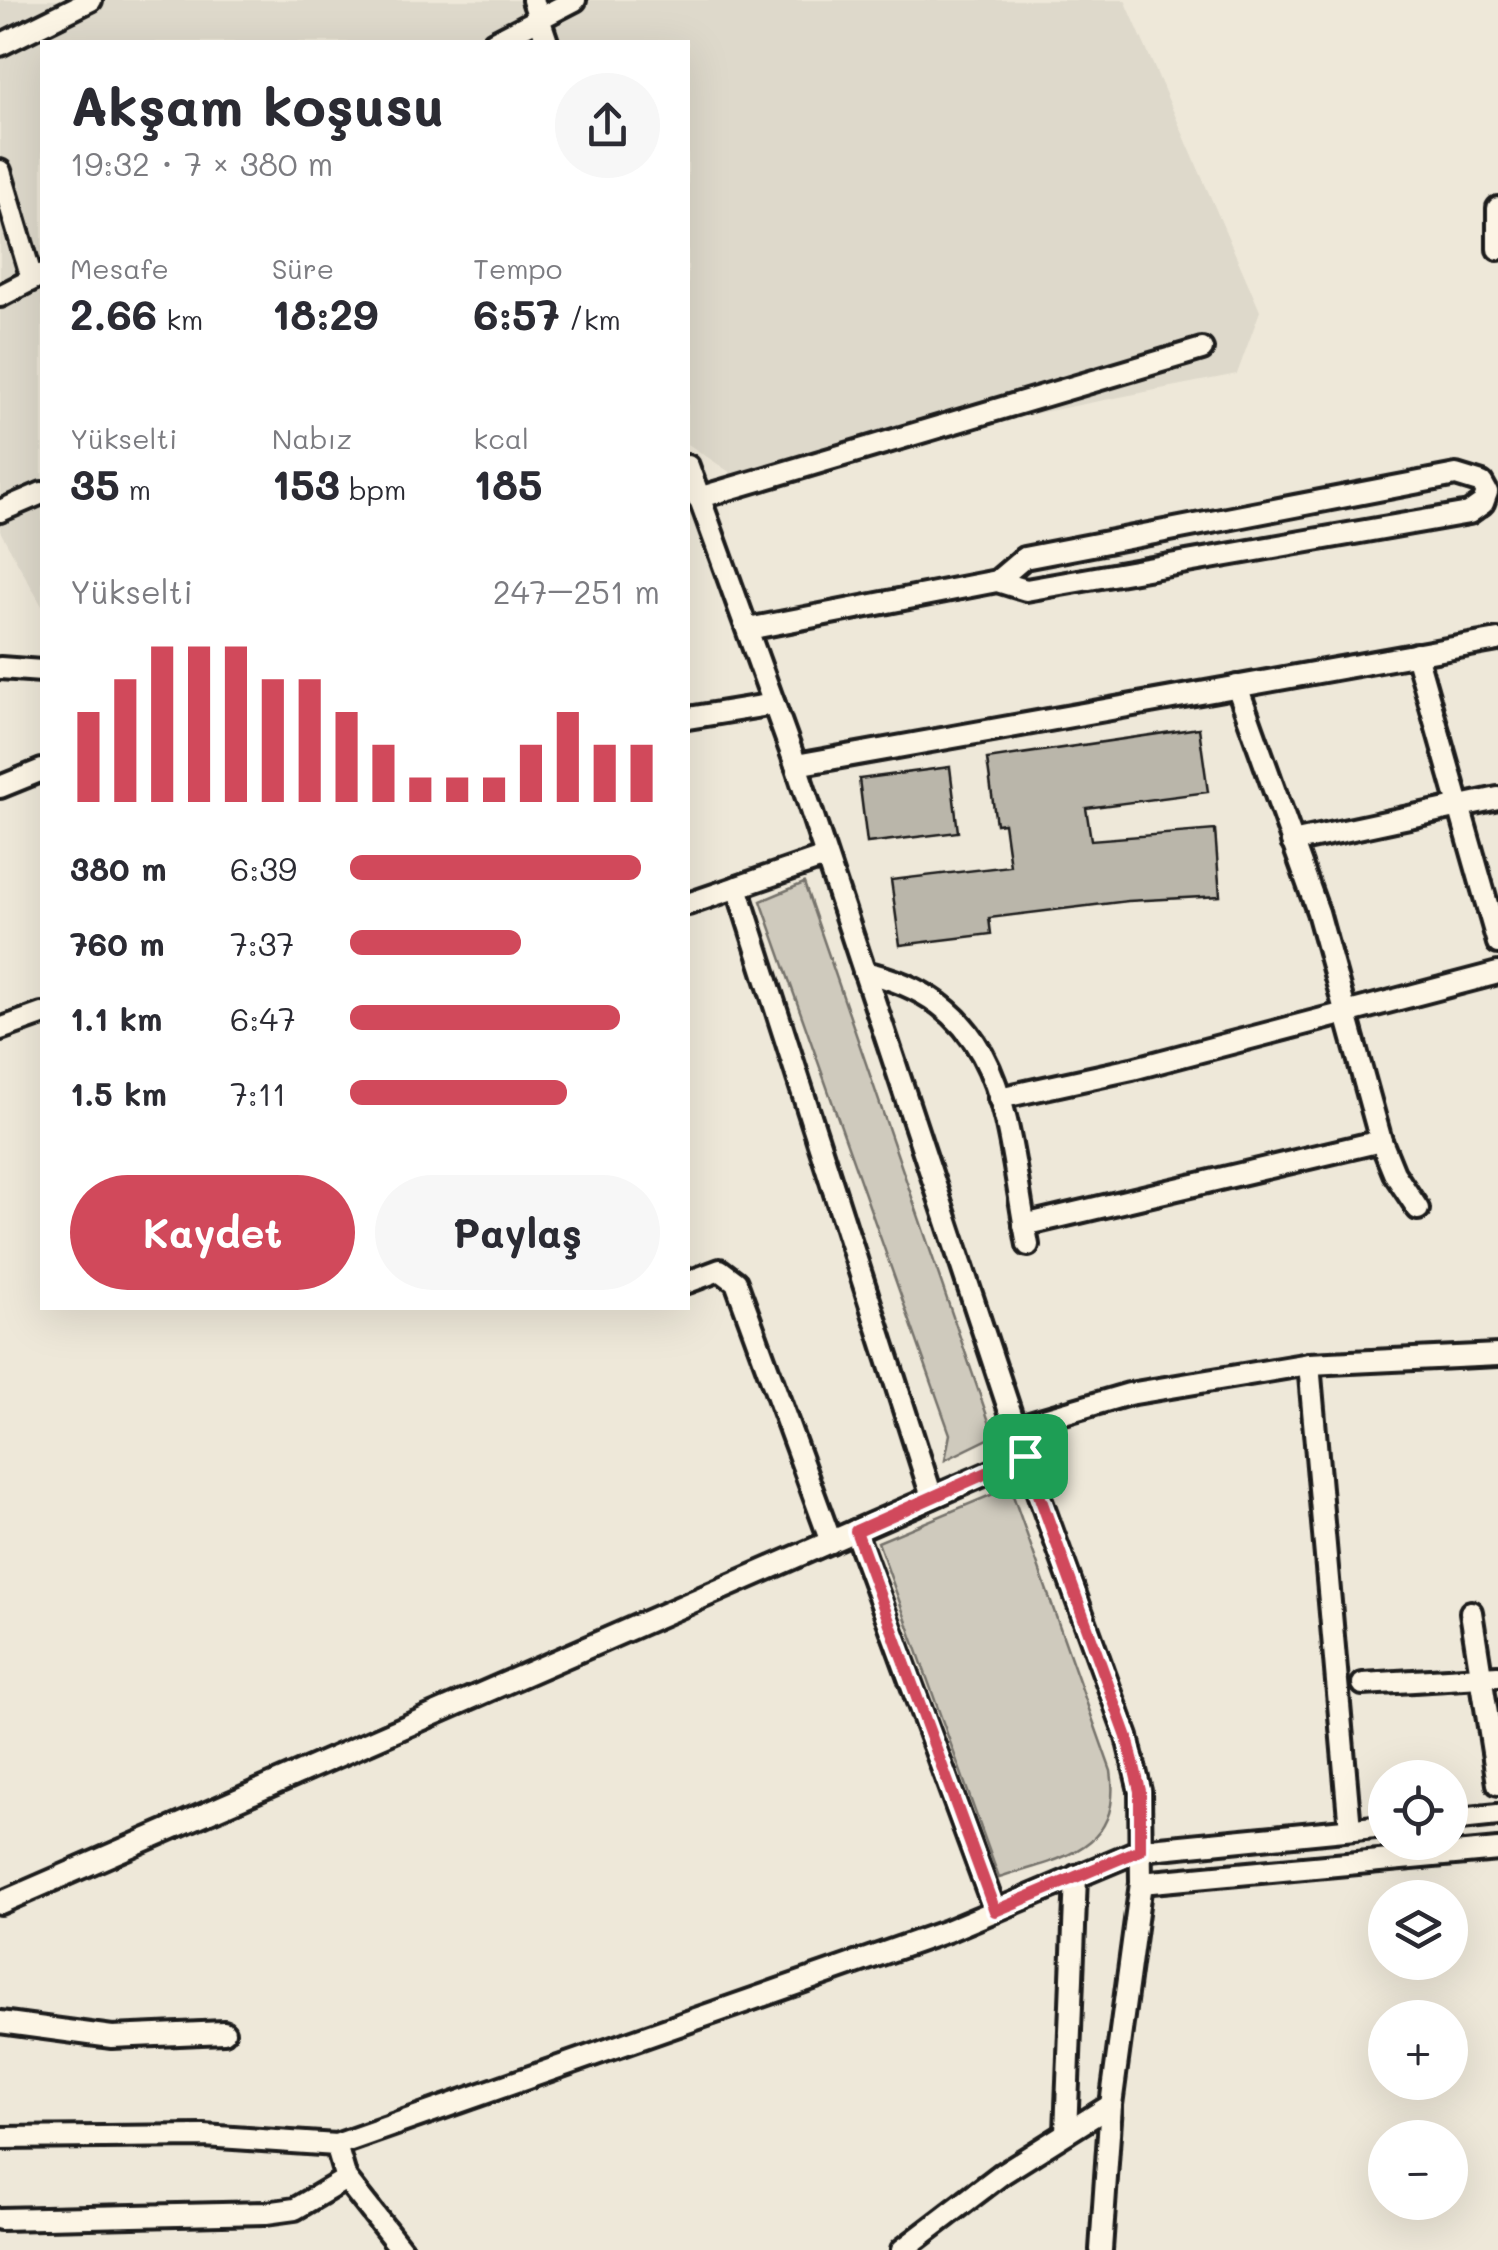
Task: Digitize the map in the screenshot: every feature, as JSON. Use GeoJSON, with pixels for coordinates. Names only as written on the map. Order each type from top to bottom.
{"type":"FeatureCollection","features":[{"type":"Feature","properties":{"kind":"street"},"geometry":{"type":"LineString","coordinates":[[497,40],[536,10],[575,0]]}},
{"type":"Feature","properties":{"kind":"street"},"geometry":{"type":"LineString","coordinates":[[2,38],[84,2]]}},
{"type":"Feature","properties":{"kind":"street"},"geometry":{"type":"LineString","coordinates":[[536,10],[545,40]]}},
{"type":"Feature","properties":{"kind":"street"},"geometry":{"type":"LineString","coordinates":[[0,170],[37,277],[0,296]]}},
{"type":"Feature","properties":{"kind":"street"},"geometry":{"type":"LineString","coordinates":[[1498,208],[1498,249]]}},
{"type":"Feature","properties":{"kind":"street"},"geometry":{"type":"LineString","coordinates":[[698,498],[1202,349]]}},
{"type":"Feature","properties":{"kind":"street"},"geometry":{"type":"LineString","coordinates":[[690,472],[796,765],[1025,1456],[1127,1737],[1140,1791],[1140,1883],[1111,2105],[1101,2250]]}},
{"type":"Feature","properties":{"kind":"street"},"geometry":{"type":"LineString","coordinates":[[748,629],[997,582],[1026,590],[1469,513],[1483,503],[1487,492],[1482,483],[1456,476],[1024,558],[997,582]]}},
{"type":"Feature","properties":{"kind":"street"},"geometry":{"type":"LineString","coordinates":[[0,511],[40,494]]}},
{"type":"Feature","properties":{"kind":"street"},"geometry":{"type":"LineString","coordinates":[[796,765],[1498,640]]}},
{"type":"Feature","properties":{"kind":"street"},"geometry":{"type":"LineString","coordinates":[[1416,654],[1491,893],[1498,943]]}},
{"type":"Feature","properties":{"kind":"street"},"geometry":{"type":"LineString","coordinates":[[0,668],[40,672]]}},
{"type":"Feature","properties":{"kind":"street"},"geometry":{"type":"LineString","coordinates":[[1237,686],[1348,1014],[1381,1140],[1394,1173],[1418,1209]]}},
{"type":"Feature","properties":{"kind":"street"},"geometry":{"type":"LineString","coordinates":[[690,718],[774,704]]}},
{"type":"Feature","properties":{"kind":"street"},"geometry":{"type":"LineString","coordinates":[[0,787],[40,771]]}},
{"type":"Feature","properties":{"kind":"street"},"geometry":{"type":"LineString","coordinates":[[1292,842],[1498,798]]}},
{"type":"Feature","properties":{"kind":"street"},"geometry":{"type":"LineString","coordinates":[[690,903],[824,857]]}},
{"type":"Feature","properties":{"kind":"street"},"geometry":{"type":"LineString","coordinates":[[737,887],[932,1497]]}},
{"type":"Feature","properties":{"kind":"street"},"geometry":{"type":"LineString","coordinates":[[864,972],[891,978],[946,1006],[978,1044],[1000,1098],[1026,1234],[1381,1140]]}},
{"type":"Feature","properties":{"kind":"street"},"geometry":{"type":"LineString","coordinates":[[1000,1098],[1348,1014],[1498,973]]}},
{"type":"Feature","properties":{"kind":"street"},"geometry":{"type":"LineString","coordinates":[[0,1029],[40,1015]]}},
{"type":"Feature","properties":{"kind":"street"},"geometry":{"type":"LineString","coordinates":[[690,1281],[720,1270],[736,1282],[831,1542]]}},
{"type":"Feature","properties":{"kind":"street"},"geometry":{"type":"LineString","coordinates":[[1016,1427],[1129,1394],[1309,1364],[1498,1355]]}},
{"type":"Feature","properties":{"kind":"street"},"geometry":{"type":"LineString","coordinates":[[1309,1364],[1350,1830]]}},
{"type":"Feature","properties":{"kind":"street"},"geometry":{"type":"LineString","coordinates":[[0,1903],[1025,1456]]}},
{"type":"Feature","properties":{"kind":"street"},"geometry":{"type":"LineString","coordinates":[[856,1531],[995,1911]]}},
{"type":"Feature","properties":{"kind":"street"},"geometry":{"type":"LineString","coordinates":[[1472,1612],[1489,1676],[1498,1784]]}},
{"type":"Feature","properties":{"kind":"street"},"geometry":{"type":"LineString","coordinates":[[1363,1684],[1489,1676]]}},
{"type":"Feature","properties":{"kind":"street"},"geometry":{"type":"LineString","coordinates":[[1468,1818],[1498,1815]]}},
{"type":"Feature","properties":{"kind":"street"},"geometry":{"type":"LineString","coordinates":[[0,2138],[204,2136],[336,2144],[995,1911],[1140,1850],[1368,1828]]}},
{"type":"Feature","properties":{"kind":"street"},"geometry":{"type":"LineString","coordinates":[[1140,1883],[1498,1850]]}},
{"type":"Feature","properties":{"kind":"street"},"geometry":{"type":"LineString","coordinates":[[1066,2133],[1076,1876]]}},
{"type":"Feature","properties":{"kind":"street"},"geometry":{"type":"LineString","coordinates":[[0,2022],[112,2037],[224,2032]]}},
{"type":"Feature","properties":{"kind":"street"},"geometry":{"type":"LineString","coordinates":[[902,2250],[1003,2173],[1111,2105]]}},
{"type":"Feature","properties":{"kind":"street"},"geometry":{"type":"LineString","coordinates":[[336,2144],[346,2178],[402,2250]]}},
{"type":"Feature","properties":{"kind":"street"},"geometry":{"type":"LineString","coordinates":[[0,2219],[266,2213],[295,2209],[346,2178]]}},
{"type":"Feature","properties":{"kind":"shaded area"},"geometry":{"type":"Polygon","coordinates":[[[0,0],[1125,0],[1260,311],[1237,374],[731,473],[690,445],[690,40],[40,40],[40,602],[0,531],[0,0]]]}},
{"type":"Feature","properties":{"kind":"shaded area"},"geometry":{"type":"Polygon","coordinates":[[[804,883],[994,1436],[945,1460],[950,1434],[761,901],[804,883]]]}},
{"type":"Feature","properties":{"kind":"shaded area"},"geometry":{"type":"Polygon","coordinates":[[[1010,1487],[1111,1771],[1112,1798],[1107,1819],[1097,1835],[1082,1847],[999,1878],[878,1542],[1010,1487]]]}},
{"type":"Feature","properties":{"kind":"building"},"geometry":{"type":"Polygon","coordinates":[[[1199,728],[1208,792],[1086,808],[1091,840],[1215,830],[1220,896],[1128,901],[989,918],[991,934],[900,945],[891,880],[1010,866],[1004,823],[996,824],[987,759],[1199,728]]]}},
{"type":"Feature","properties":{"kind":"building"},"geometry":{"type":"Polygon","coordinates":[[[950,767],[958,832],[867,843],[859,779],[950,767]]]}},
{"type":"Feature","properties":{"kind":"route"},"geometry":{"type":"LineString","coordinates":[[1025,1456],[1127,1737],[1140,1791],[1140,1850],[995,1911],[856,1531],[1025,1456]]}}]}
